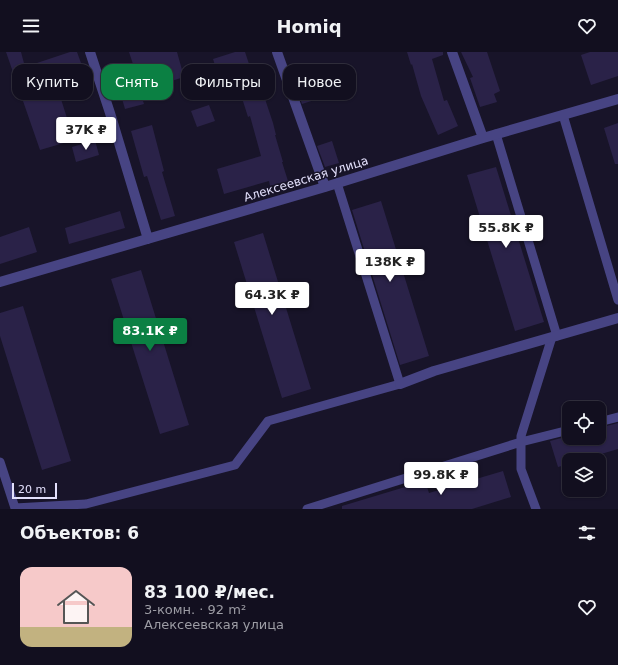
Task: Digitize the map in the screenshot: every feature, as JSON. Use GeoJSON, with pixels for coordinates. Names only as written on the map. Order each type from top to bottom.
{"type":"FeatureCollection","features":[{"type":"Feature","properties":{"kind":"street"},"geometry":{"type":"LineString","coordinates":[[90,52],[148,239]]}},
{"type":"Feature","properties":{"kind":"street"},"geometry":{"type":"LineString","coordinates":[[277,52],[325,187]]}},
{"type":"Feature","properties":{"kind":"street"},"geometry":{"type":"LineString","coordinates":[[452,52],[483,138]]}},
{"type":"Feature","properties":{"kind":"street","name":"Алексеевская улица"},"geometry":{"type":"LineString","coordinates":[[0,282],[618,99]]}},
{"type":"Feature","properties":{"kind":"street"},"geometry":{"type":"LineString","coordinates":[[400,384],[434,371],[618,318]]}},
{"type":"Feature","properties":{"kind":"lane"},"geometry":{"type":"LineString","coordinates":[[563,116],[618,300]]}},
{"type":"Feature","properties":{"kind":"lane"},"geometry":{"type":"LineString","coordinates":[[496,134],[555,336],[521,436],[521,468],[536,509]]}},
{"type":"Feature","properties":{"kind":"lane"},"geometry":{"type":"LineString","coordinates":[[0,462],[15,508],[86,504],[235,465],[268,421],[400,384],[337,183]]}},
{"type":"Feature","properties":{"kind":"lane"},"geometry":{"type":"LineString","coordinates":[[606,420],[618,417]]}},
{"type":"Feature","properties":{"kind":"lane"},"geometry":{"type":"LineString","coordinates":[[312,508],[521,442],[562,432]]}},
{"type":"Feature","properties":{"kind":"building"},"geometry":{"type":"Polygon","coordinates":[[[6,52],[21,52],[24,64],[12,64],[12,69],[6,52]]]}},
{"type":"Feature","properties":{"kind":"building"},"geometry":{"type":"Polygon","coordinates":[[[70,52],[77,52],[81,63],[34,64],[70,52]]]}},
{"type":"Feature","properties":{"kind":"building"},"geometry":{"type":"Polygon","coordinates":[[[129,52],[177,52],[181,66],[181,78],[173,80],[173,64],[133,64],[129,52]]]}},
{"type":"Feature","properties":{"kind":"building"},"geometry":{"type":"Polygon","coordinates":[[[235,52],[245,52],[249,64],[215,64],[213,59],[235,52]]]}},
{"type":"Feature","properties":{"kind":"building"},"geometry":{"type":"Polygon","coordinates":[[[407,52],[443,52],[443,55],[432,59],[444,101],[447,100],[458,126],[438,135],[421,96],[407,52]]]}},
{"type":"Feature","properties":{"kind":"building"},"geometry":{"type":"Polygon","coordinates":[[[461,52],[487,52],[500,91],[494,94],[497,102],[480,107],[470,78],[473,77],[461,52]]]}},
{"type":"Feature","properties":{"kind":"building"},"geometry":{"type":"Polygon","coordinates":[[[590,52],[618,52],[618,76],[591,85],[581,55],[590,52]]]}},
{"type":"Feature","properties":{"kind":"building"},"geometry":{"type":"Polygon","coordinates":[[[23,100],[61,100],[74,140],[40,150],[23,100]]]}},
{"type":"Feature","properties":{"kind":"building"},"geometry":{"type":"Polygon","coordinates":[[[122,100],[143,100],[144,104],[125,109],[122,100]]]}},
{"type":"Feature","properties":{"kind":"building"},"geometry":{"type":"Polygon","coordinates":[[[243,100],[265,100],[288,181],[270,186],[269,181],[224,194],[217,169],[261,156],[250,116],[248,117],[243,100]]]}},
{"type":"Feature","properties":{"kind":"building"},"geometry":{"type":"Polygon","coordinates":[[[301,100],[314,100],[302,104],[301,100]]]}},
{"type":"Feature","properties":{"kind":"building"},"geometry":{"type":"Polygon","coordinates":[[[209,105],[215,121],[197,127],[191,111],[209,105]]]}},
{"type":"Feature","properties":{"kind":"building"},"geometry":{"type":"Polygon","coordinates":[[[618,123],[618,164],[615,164],[604,128],[618,123]]]}},
{"type":"Feature","properties":{"kind":"building"},"geometry":{"type":"Polygon","coordinates":[[[152,125],[164,171],[162,172],[175,216],[161,220],[147,176],[144,177],[131,131],[152,125]]]}},
{"type":"Feature","properties":{"kind":"building"},"geometry":{"type":"Polygon","coordinates":[[[95,140],[99,155],[76,162],[72,147],[95,140]]]}},
{"type":"Feature","properties":{"kind":"building"},"geometry":{"type":"Polygon","coordinates":[[[332,141],[339,163],[325,167],[317,146],[332,141]]]}},
{"type":"Feature","properties":{"kind":"building"},"geometry":{"type":"Polygon","coordinates":[[[496,167],[544,322],[515,331],[467,175],[496,167]]]}},
{"type":"Feature","properties":{"kind":"building"},"geometry":{"type":"Polygon","coordinates":[[[381,201],[429,356],[400,365],[352,210],[381,201]]]}},
{"type":"Feature","properties":{"kind":"building"},"geometry":{"type":"Polygon","coordinates":[[[120,211],[125,228],[69,244],[65,228],[120,211]]]}},
{"type":"Feature","properties":{"kind":"building"},"geometry":{"type":"Polygon","coordinates":[[[29,227],[37,252],[0,264],[0,237],[29,227]]]}},
{"type":"Feature","properties":{"kind":"building"},"geometry":{"type":"Polygon","coordinates":[[[263,233],[311,389],[282,398],[234,242],[263,233]]]}},
{"type":"Feature","properties":{"kind":"building"},"geometry":{"type":"Polygon","coordinates":[[[141,270],[189,425],[160,434],[111,279],[141,270]]]}},
{"type":"Feature","properties":{"kind":"building"},"geometry":{"type":"Polygon","coordinates":[[[23,306],[71,461],[42,470],[0,336],[0,313],[23,306]]]}},
{"type":"Feature","properties":{"kind":"building"},"geometry":{"type":"Polygon","coordinates":[[[618,423],[618,449],[605,453],[562,453],[562,466],[558,467],[550,441],[562,438],[562,445],[606,445],[606,426],[618,423]]]}},
{"type":"Feature","properties":{"kind":"building"},"geometry":{"type":"Polygon","coordinates":[[[503,471],[511,497],[472,509],[342,509],[342,506],[425,481],[429,493],[503,471]]]}}]}
